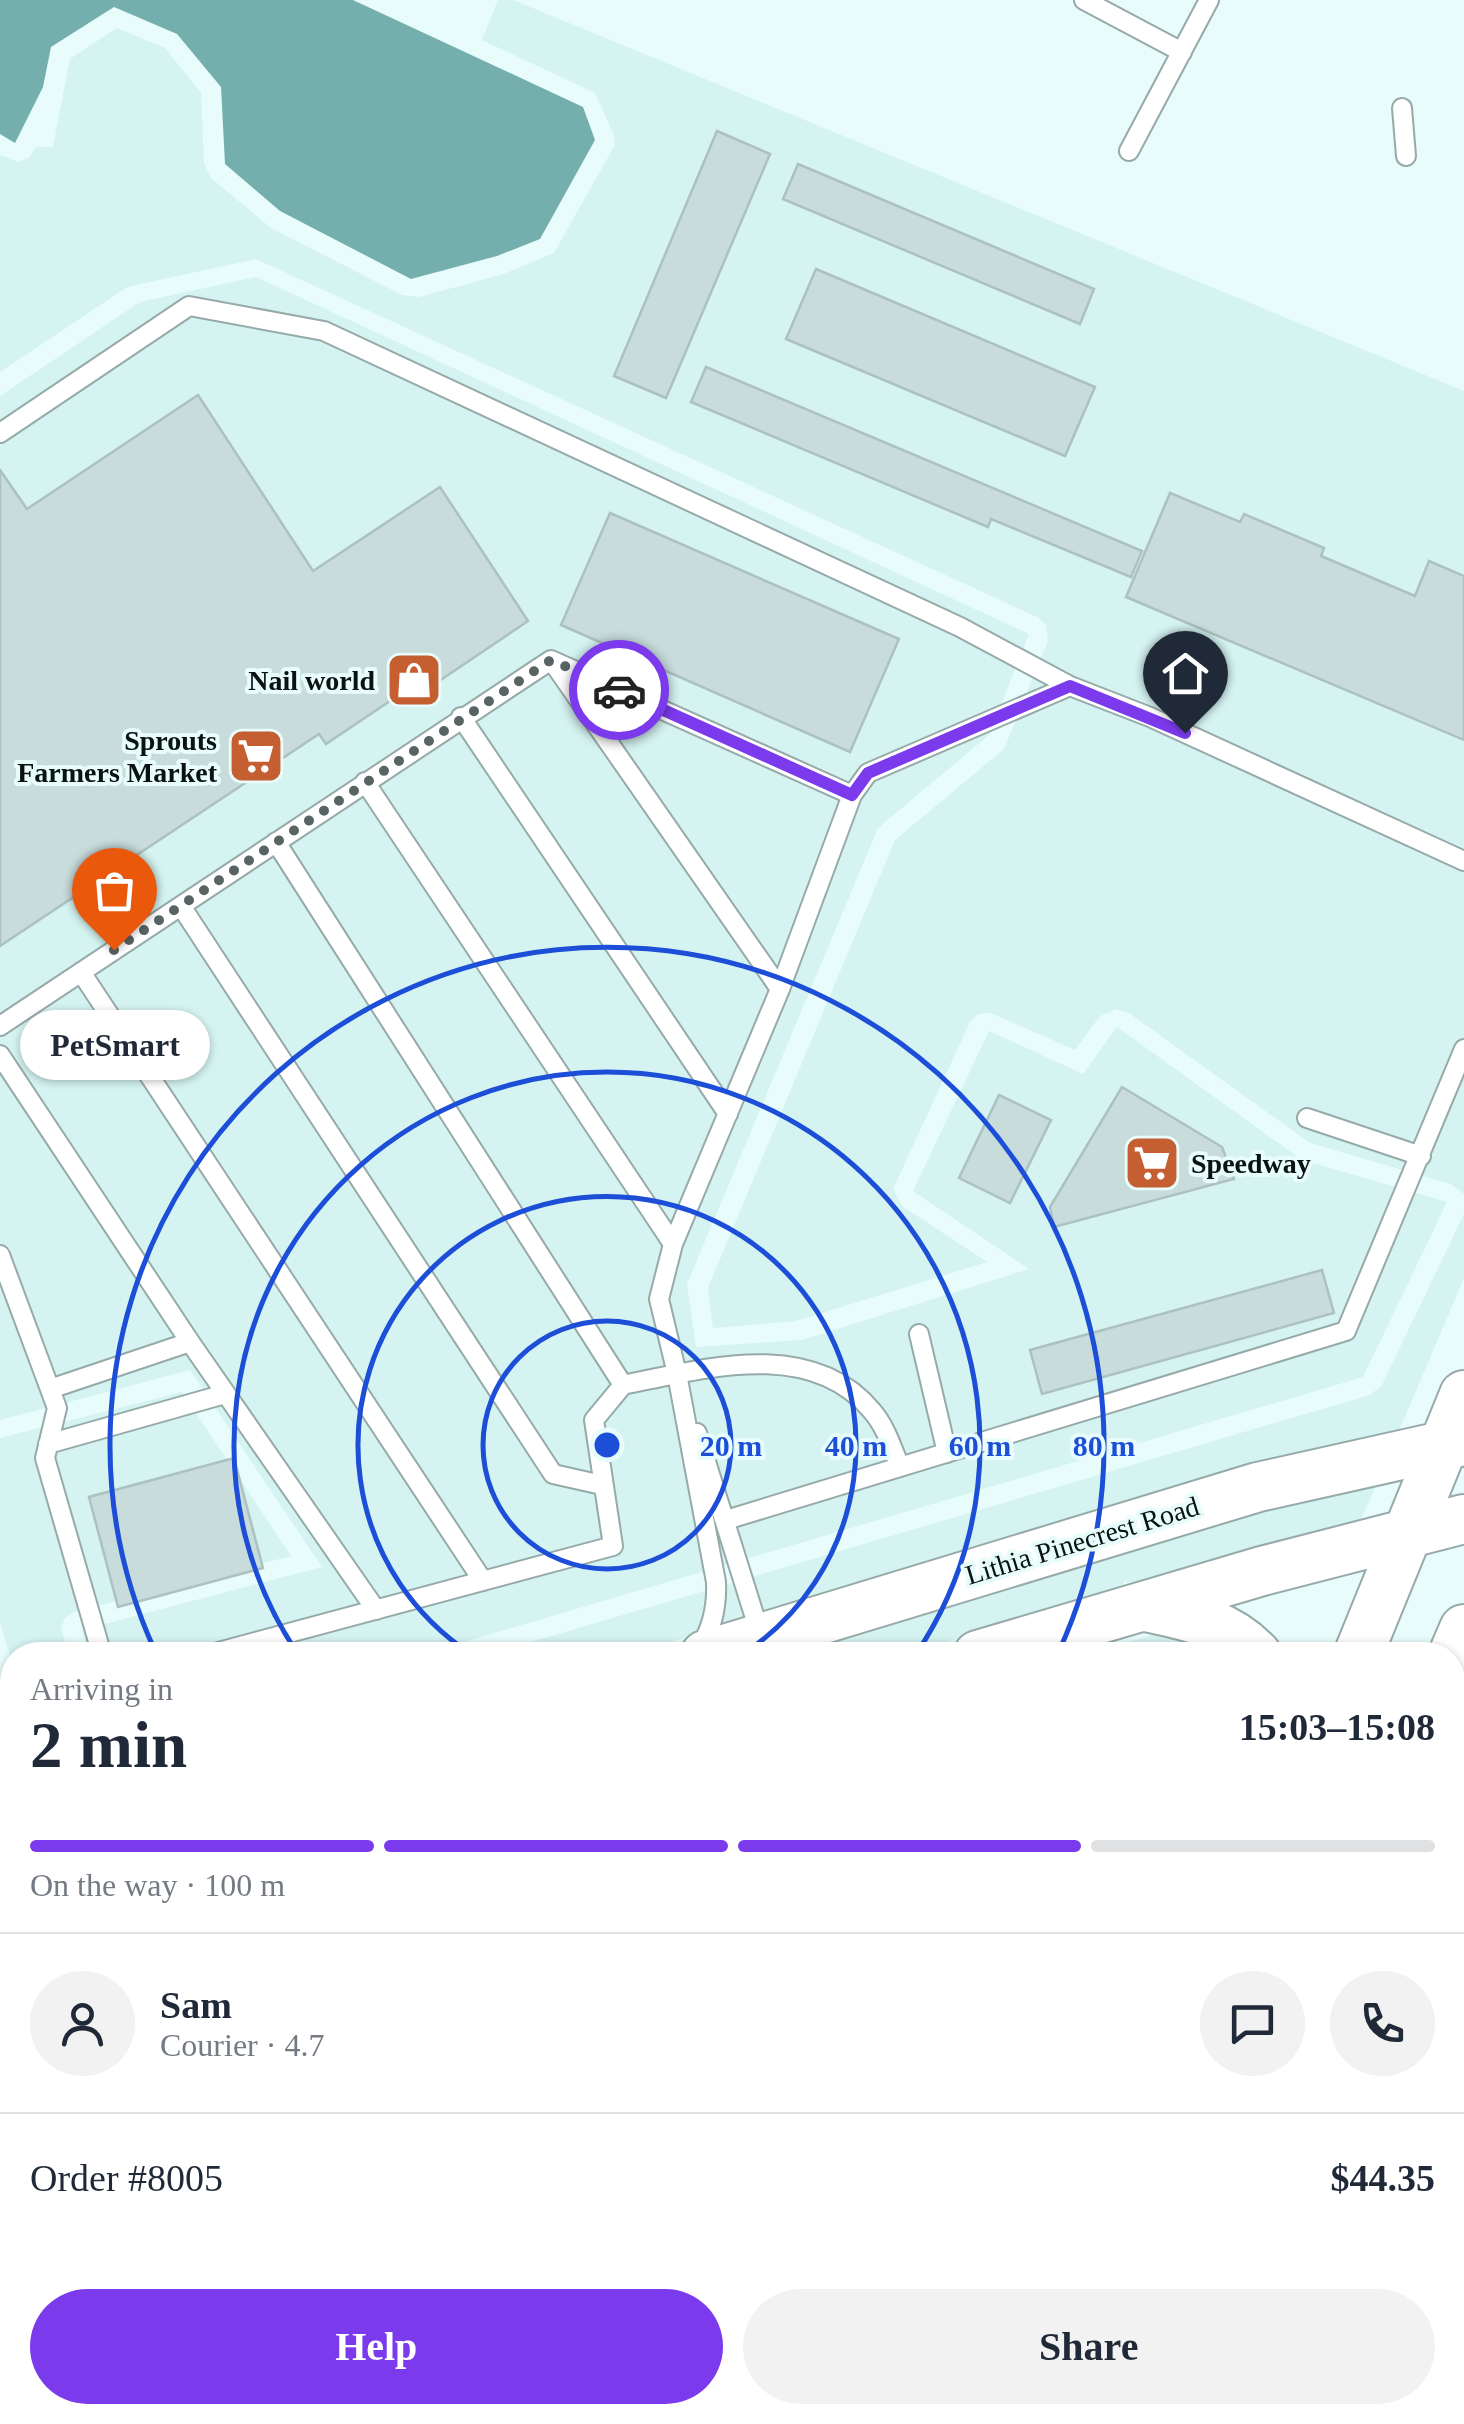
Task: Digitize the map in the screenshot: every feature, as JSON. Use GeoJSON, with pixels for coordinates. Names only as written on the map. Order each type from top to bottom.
{"type":"FeatureCollection","features":[{"type":"Feature","properties":{"kind":"main road"},"geometry":{"type":"LineString","coordinates":[[1363,1642],[1408,1533],[1453,1443],[1464,1395]]}},
{"type":"Feature","properties":{"kind":"main road","name":"Lithia Pinecrest Road"},"geometry":{"type":"LineString","coordinates":[[745,1642],[1258,1487],[1453,1443]]}},
{"type":"Feature","properties":{"kind":"main road"},"geometry":{"type":"LineString","coordinates":[[1022,1642],[1262,1571],[1464,1519]]}},
{"type":"Feature","properties":{"kind":"main road"},"geometry":{"type":"LineString","coordinates":[[1143,1606],[1216,1624],[1244,1642]]}},
{"type":"Feature","properties":{"kind":"lane"},"geometry":{"type":"LineString","coordinates":[[1084,0],[1182,52]]}},
{"type":"Feature","properties":{"kind":"lane"},"geometry":{"type":"LineString","coordinates":[[1129,151],[1210,0]]}},
{"type":"Feature","properties":{"kind":"lane"},"geometry":{"type":"LineString","coordinates":[[1402,108],[1406,156]]}},
{"type":"Feature","properties":{"kind":"lane"},"geometry":{"type":"LineString","coordinates":[[0,433],[189,306],[324,331],[960,626],[1070,686],[1150,717],[1464,861]]}},
{"type":"Feature","properties":{"kind":"lane"},"geometry":{"type":"LineString","coordinates":[[551,660],[852,795]]}},
{"type":"Feature","properties":{"kind":"lane"},"geometry":{"type":"LineString","coordinates":[[0,1026],[551,660]]}},
{"type":"Feature","properties":{"kind":"lane"},"geometry":{"type":"LineString","coordinates":[[551,660],[780,989]]}},
{"type":"Feature","properties":{"kind":"lane"},"geometry":{"type":"LineString","coordinates":[[701,1642],[712,1622],[716,1582],[659,1300],[673,1244],[780,989],[852,795],[868,773],[1070,686]]}},
{"type":"Feature","properties":{"kind":"lane"},"geometry":{"type":"LineString","coordinates":[[461,717],[728,1114]]}},
{"type":"Feature","properties":{"kind":"lane"},"geometry":{"type":"LineString","coordinates":[[364,782],[673,1244]]}},
{"type":"Feature","properties":{"kind":"lane"},"geometry":{"type":"LineString","coordinates":[[276,842],[623,1385]]}},
{"type":"Feature","properties":{"kind":"lane"},"geometry":{"type":"LineString","coordinates":[[180,906],[552,1474],[602,1485]]}},
{"type":"Feature","properties":{"kind":"lane"},"geometry":{"type":"LineString","coordinates":[[81,972],[483,1581]]}},
{"type":"Feature","properties":{"kind":"lane"},"geometry":{"type":"LineString","coordinates":[[726,1520],[1346,1332],[1464,1048]]}},
{"type":"Feature","properties":{"kind":"lane"},"geometry":{"type":"LineString","coordinates":[[0,1055],[190,1342],[376,1610]]}},
{"type":"Feature","properties":{"kind":"lane"},"geometry":{"type":"LineString","coordinates":[[1308,1118],[1421,1156]]}},
{"type":"Feature","properties":{"kind":"lane"},"geometry":{"type":"LineString","coordinates":[[0,1255],[57,1408],[46,1458],[98,1642]]}},
{"type":"Feature","properties":{"kind":"lane"},"geometry":{"type":"LineString","coordinates":[[920,1334],[947,1453]]}},
{"type":"Feature","properties":{"kind":"lane"},"geometry":{"type":"LineString","coordinates":[[50,1389],[190,1342]]}},
{"type":"Feature","properties":{"kind":"lane"},"geometry":{"type":"LineString","coordinates":[[256,1642],[614,1546],[594,1420],[623,1385],[677,1374],[782,1363],[831,1380],[872,1410],[900,1467]]}},
{"type":"Feature","properties":{"kind":"lane"},"geometry":{"type":"LineString","coordinates":[[677,1374],[761,1637]]}},
{"type":"Feature","properties":{"kind":"lane"},"geometry":{"type":"LineString","coordinates":[[48,1444],[226,1394]]}},
{"type":"Feature","properties":{"kind":"shaded area"},"geometry":{"type":"Polygon","coordinates":[[[0,0],[353,0],[583,107],[595,140],[540,239],[497,256],[411,279],[280,211],[225,164],[221,87],[177,34],[114,7],[51,47],[43,87],[15,143],[0,134],[0,0]]]}},
{"type":"Feature","properties":{"kind":"shaded area"},"geometry":{"type":"Polygon","coordinates":[[[498,0],[513,0],[1464,391],[1464,1194],[1451,1184],[1310,1143],[1129,1013],[1116,1009],[1100,1016],[1075,1050],[991,1013],[978,1014],[970,1022],[893,1189],[902,1206],[987,1262],[796,1321],[713,1328],[708,1288],[895,840],[1004,749],[1048,641],[1046,625],[1037,617],[256,259],[127,287],[0,372],[0,155],[18,162],[30,157],[36,147],[53,147],[70,59],[117,28],[165,48],[201,93],[204,163],[211,178],[271,228],[402,295],[419,297],[504,274],[554,253],[615,145],[614,135],[595,93],[482,40],[498,0]]]}},
{"type":"Feature","properties":{"kind":"shaded area"},"geometry":{"type":"Polygon","coordinates":[[[256,277],[1029,634],[989,735],[878,828],[687,1284],[696,1347],[802,1340],[1029,1269],[913,1191],[989,1031],[1083,1074],[1117,1027],[1302,1160],[1447,1202],[1363,1377],[464,1642],[85,1642],[82,1630],[322,1567],[190,1370],[0,1420],[0,396],[140,302],[256,277]]]}},
{"type":"Feature","properties":{"kind":"shaded area"},"geometry":{"type":"Polygon","coordinates":[[[1464,1214],[1464,1278],[1398,1433],[671,1642],[531,1642],[1370,1395],[1382,1385],[1464,1214]]]}},
{"type":"Feature","properties":{"kind":"shaded area"},"geometry":{"type":"Polygon","coordinates":[[[182,1392],[291,1556],[74,1612],[65,1618],[61,1628],[65,1642],[6,1642],[0,1621],[0,1438],[182,1392]]]}},
{"type":"Feature","properties":{"kind":"shaded area"},"geometry":{"type":"Polygon","coordinates":[[[1377,1483],[1360,1522],[1140,1584],[1124,1581],[1122,1590],[946,1642],[822,1642],[1266,1508],[1377,1483]]]}},
{"type":"Feature","properties":{"kind":"shaded area"},"geometry":{"type":"Polygon","coordinates":[[[1169,1630],[1203,1642],[1128,1642],[1169,1630]]]}},
{"type":"Feature","properties":{"kind":"building"},"geometry":{"type":"Polygon","coordinates":[[[717,131],[770,154],[666,398],[614,376],[717,131]]]}},
{"type":"Feature","properties":{"kind":"building"},"geometry":{"type":"Polygon","coordinates":[[[798,164],[1094,289],[1080,324],[783,199],[798,164]]]}},
{"type":"Feature","properties":{"kind":"building"},"geometry":{"type":"Polygon","coordinates":[[[816,269],[1095,387],[1065,456],[786,339],[816,269]]]}},
{"type":"Feature","properties":{"kind":"building"},"geometry":{"type":"Polygon","coordinates":[[[706,367],[1142,551],[1131,577],[991,519],[988,527],[691,402],[706,367]]]}},
{"type":"Feature","properties":{"kind":"building"},"geometry":{"type":"Polygon","coordinates":[[[198,395],[313,571],[440,487],[528,621],[402,706],[396,697],[326,744],[319,734],[0,946],[0,470],[27,509],[198,395]]]}},
{"type":"Feature","properties":{"kind":"building"},"geometry":{"type":"Polygon","coordinates":[[[1170,493],[1240,522],[1244,514],[1324,548],[1321,556],[1415,596],[1429,561],[1464,576],[1464,740],[1126,597],[1170,493]]]}},
{"type":"Feature","properties":{"kind":"building"},"geometry":{"type":"Polygon","coordinates":[[[610,513],[899,639],[850,752],[561,625],[610,513]]]}},
{"type":"Feature","properties":{"kind":"building","name":"Speedway"},"geometry":{"type":"Polygon","coordinates":[[[1122,1087],[1222,1147],[1234,1179],[1054,1227],[1050,1207],[1122,1087]]]}},
{"type":"Feature","properties":{"kind":"building"},"geometry":{"type":"Polygon","coordinates":[[[999,1095],[1051,1120],[1010,1203],[959,1178],[999,1095]]]}},
{"type":"Feature","properties":{"kind":"building"},"geometry":{"type":"Polygon","coordinates":[[[1322,1270],[1334,1313],[1042,1394],[1030,1350],[1322,1270]]]}},
{"type":"Feature","properties":{"kind":"building"},"geometry":{"type":"Polygon","coordinates":[[[234,1458],[263,1568],[118,1607],[89,1497],[234,1458]]]}},
{"type":"Feature","properties":{"kind":"way so far"},"geometry":{"type":"LineString","coordinates":[[114,950],[551,660],[619,690]]}},
{"type":"Feature","properties":{"kind":"place","name":"Nail world"},"geometry":{"type":"Point","coordinates":[414,680]}},
{"type":"Feature","properties":{"kind":"place","name":"Sprouts Farmers Market"},"geometry":{"type":"Point","coordinates":[256,756]}},
{"type":"Feature","properties":{"kind":"place","name":"PetSmart"},"geometry":{"type":"Point","coordinates":[114,950]}},
{"type":"Feature","properties":{"kind":"place","name":"Speedway"},"geometry":{"type":"Point","coordinates":[1152,1163]}},
{"type":"Feature","properties":{"kind":"route"},"geometry":{"type":"LineString","coordinates":[[619,690],[852,795],[868,773],[1070,686],[1185,733]]}}]}
